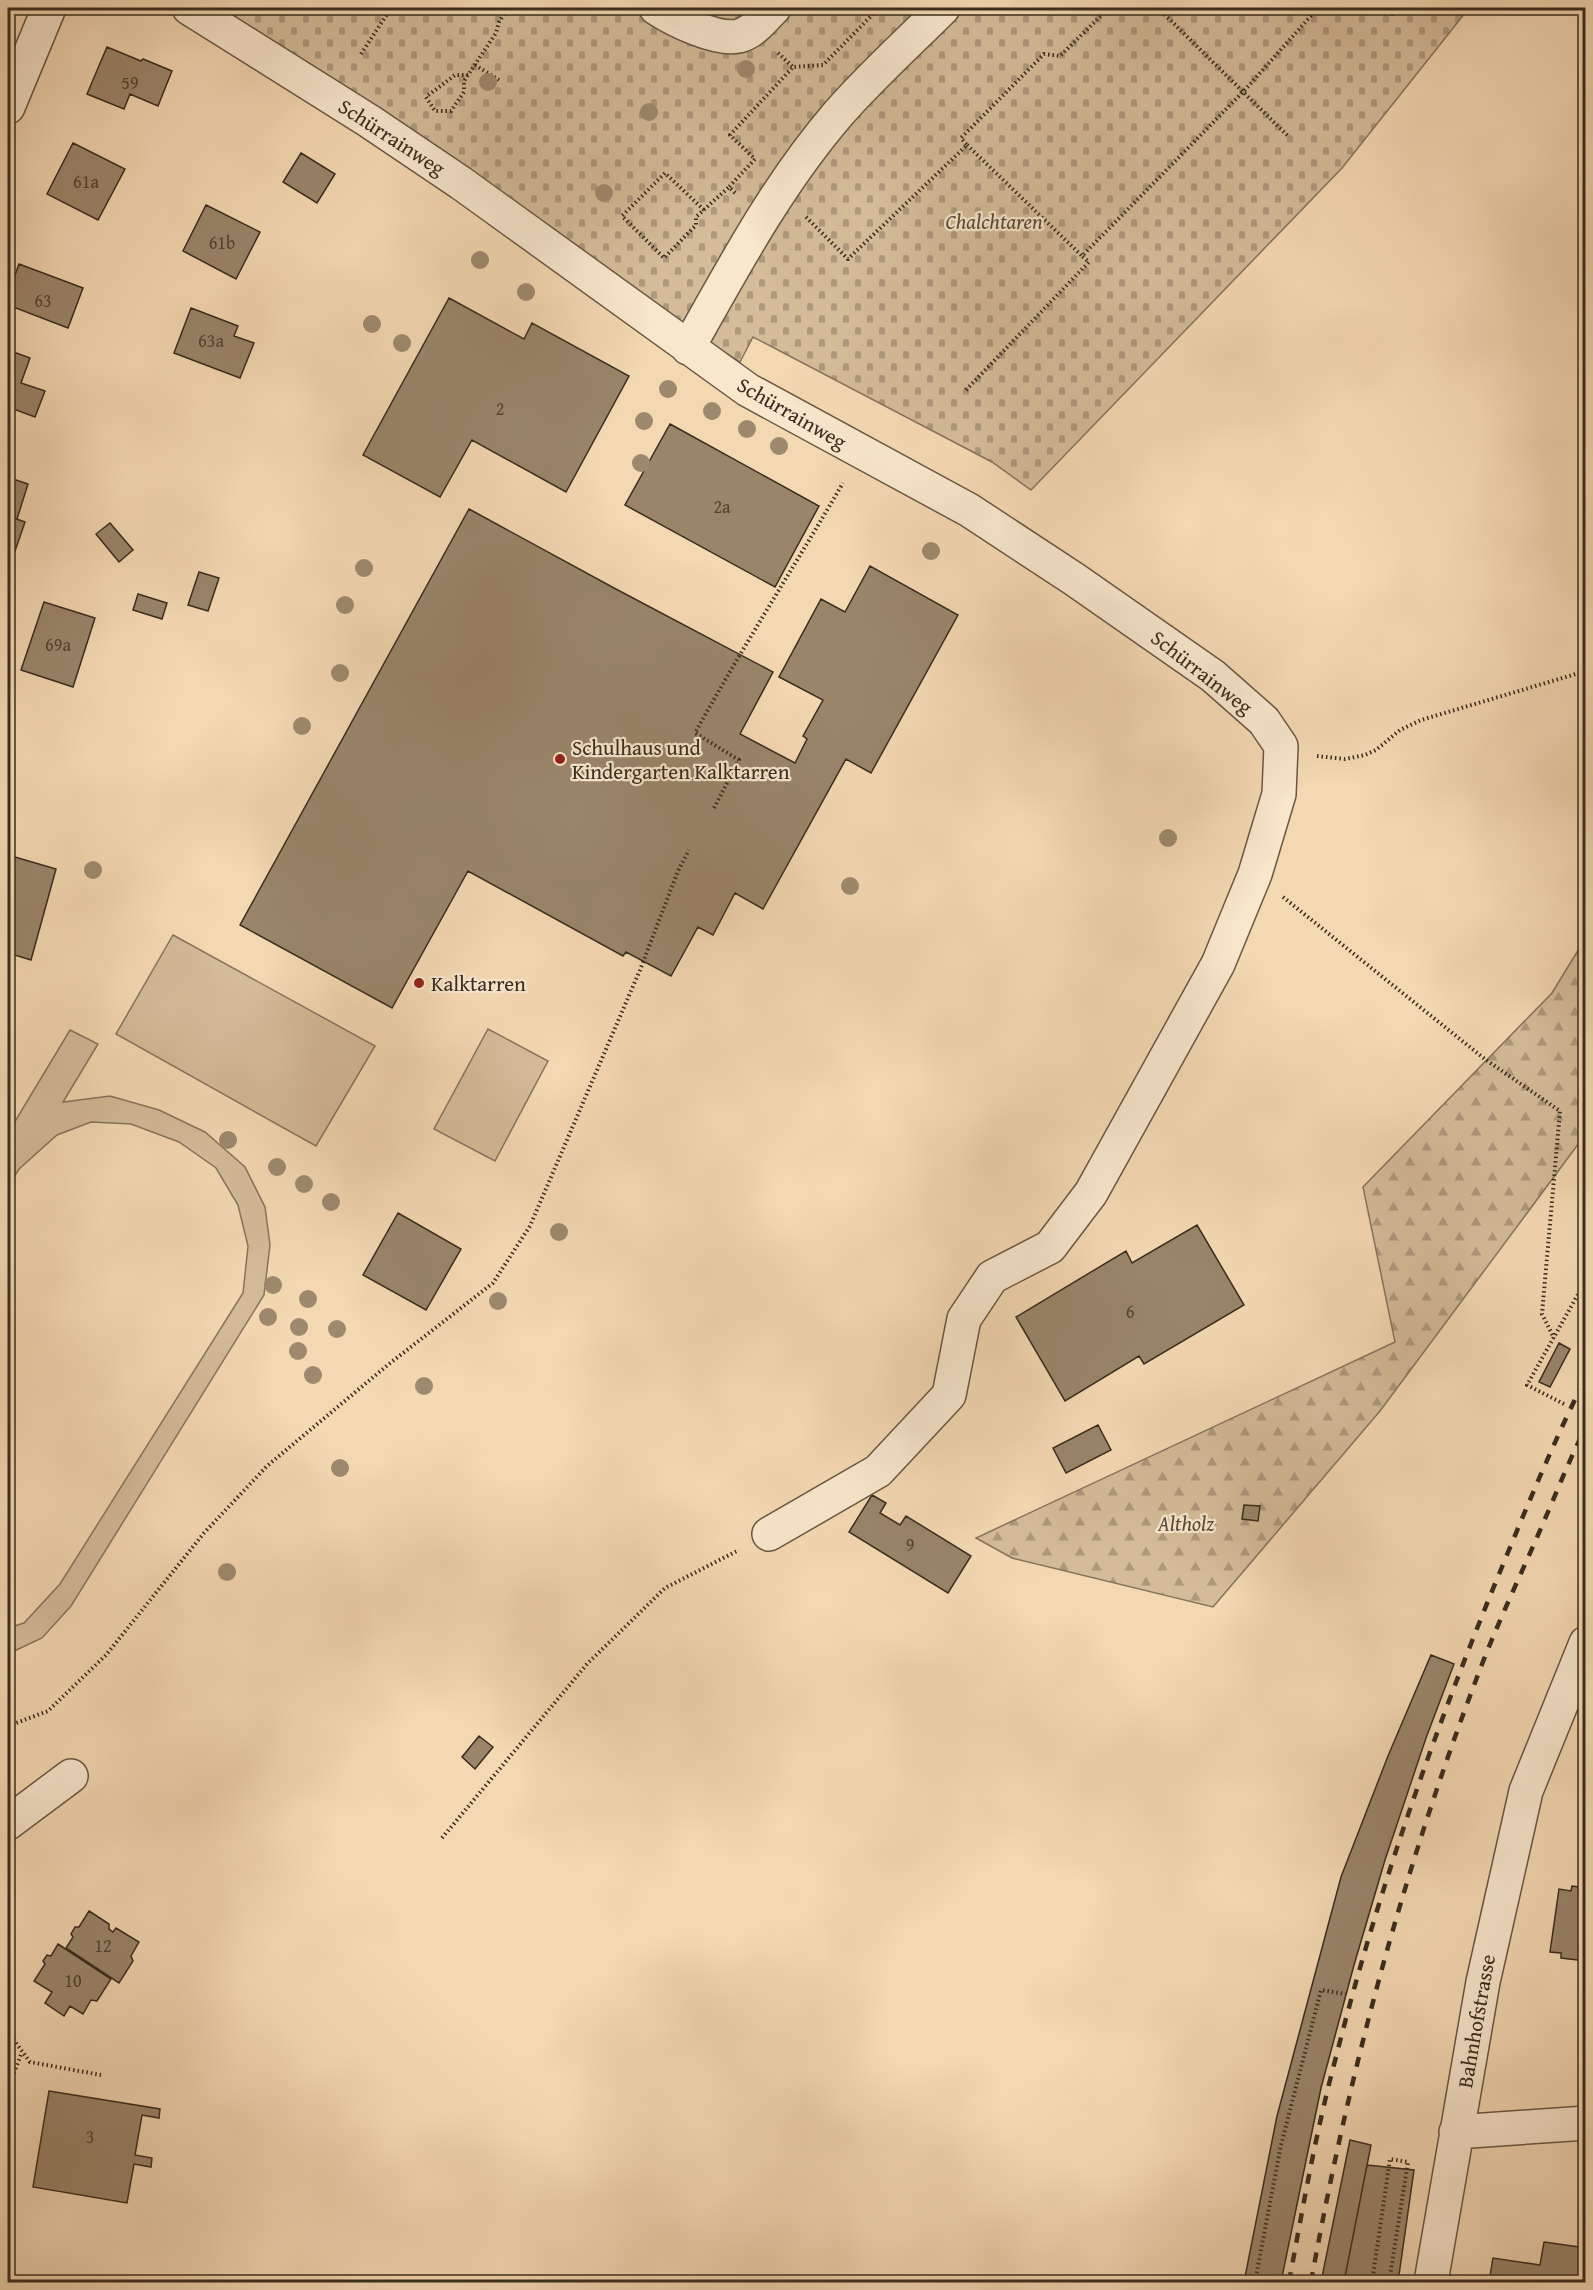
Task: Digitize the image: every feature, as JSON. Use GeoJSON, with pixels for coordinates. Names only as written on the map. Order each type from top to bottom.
{"type":"FeatureCollection","features":[{"type":"Feature","properties":{"kind":"street"},"geometry":{"type":"LineString","coordinates":[[9,101],[48,8]]}},
{"type":"Feature","properties":{"kind":"street","name":"Schürrainweg"},"geometry":{"type":"LineString","coordinates":[[189,8],[369,121],[461,183],[748,390],[969,510],[1074,579],[1213,676],[1264,721],[1281,746]]}},
{"type":"Feature","properties":{"kind":"street"},"geometry":{"type":"LineString","coordinates":[[657,8],[670,17],[717,35],[738,36],[753,29],[774,8]]}},
{"type":"Feature","properties":{"kind":"street"},"geometry":{"type":"LineString","coordinates":[[688,348],[761,219],[780,191],[837,115],[943,8]]}},
{"type":"Feature","properties":{"kind":"street"},"geometry":{"type":"LineString","coordinates":[[769,1534],[878,1471],[948,1395],[964,1319],[992,1277],[1050,1247],[1091,1193],[1218,964],[1255,874],[1279,794],[1281,746]]}},
{"type":"Feature","properties":{"kind":"street","name":"Bahnhofstrasse"},"geometry":{"type":"LineString","coordinates":[[1433,2268],[1483,1982],[1526,1791],[1586,1642]]}},
{"type":"Feature","properties":{"kind":"street"},"geometry":{"type":"LineString","coordinates":[[8,1823],[71,1776]]}},
{"type":"Feature","properties":{"kind":"street"},"geometry":{"type":"LineString","coordinates":[[1456,2132],[1586,2123]]}},
{"type":"Feature","properties":{"kind":"path"},"geometry":{"type":"LineString","coordinates":[[361,54],[391,8]]}},
{"type":"Feature","properties":{"kind":"path"},"geometry":{"type":"LineString","coordinates":[[468,75],[455,75],[426,97],[435,111],[451,111],[465,92],[464,81],[468,75],[475,64],[496,33],[499,22],[508,8]]}},
{"type":"Feature","properties":{"kind":"path"},"geometry":{"type":"LineString","coordinates":[[704,210],[665,173],[622,216],[664,258],[696,225],[696,217],[704,210],[729,187],[755,159],[730,135],[793,67],[823,65],[879,8]]}},
{"type":"Feature","properties":{"kind":"path"},"geometry":{"type":"LineString","coordinates":[[966,390],[1089,262],[961,138],[1044,54],[1060,56],[1109,8]]}},
{"type":"Feature","properties":{"kind":"path"},"geometry":{"type":"LineString","coordinates":[[1158,8],[1289,136]]}},
{"type":"Feature","properties":{"kind":"path"},"geometry":{"type":"LineString","coordinates":[[1082,256],[1243,92],[1318,8]]}},
{"type":"Feature","properties":{"kind":"path"},"geometry":{"type":"LineString","coordinates":[[1385,8],[1392,14],[1398,8]]}},
{"type":"Feature","properties":{"kind":"path"},"geometry":{"type":"LineString","coordinates":[[475,64],[499,80]]}},
{"type":"Feature","properties":{"kind":"path"},"geometry":{"type":"LineString","coordinates":[[780,191],[848,259],[967,145]]}},
{"type":"Feature","properties":{"kind":"path"},"geometry":{"type":"LineString","coordinates":[[729,187],[761,219]]}},
{"type":"Feature","properties":{"kind":"path"},"geometry":{"type":"LineString","coordinates":[[714,808],[739,760],[695,733],[739,654],[769,609],[861,451]]}},
{"type":"Feature","properties":{"kind":"path"},"geometry":{"type":"LineString","coordinates":[[1281,746],[1316,755],[1345,759],[1365,755],[1376,750],[1400,730],[1421,720],[1586,671]]}},
{"type":"Feature","properties":{"kind":"path"},"geometry":{"type":"LineString","coordinates":[[8,1726],[48,1711],[106,1655],[204,1533],[267,1466],[389,1364],[493,1283],[530,1226],[640,970],[678,870],[689,850]]}},
{"type":"Feature","properties":{"kind":"path"},"geometry":{"type":"LineString","coordinates":[[1255,874],[1486,1060],[1560,1111],[1542,1314],[1554,1338]]}},
{"type":"Feature","properties":{"kind":"path"},"geometry":{"type":"LineString","coordinates":[[1564,1404],[1527,1385],[1586,1280]]}},
{"type":"Feature","properties":{"kind":"path"},"geometry":{"type":"LineString","coordinates":[[442,1838],[587,1664],[665,1588],[769,1534]]}},
{"type":"Feature","properties":{"kind":"path"},"geometry":{"type":"LineString","coordinates":[[1254,2283],[1281,2145],[1321,1990],[1346,1994]]}},
{"type":"Feature","properties":{"kind":"path"},"geometry":{"type":"LineString","coordinates":[[8,2032],[30,2062],[101,2074]]}},
{"type":"Feature","properties":{"kind":"path"},"geometry":{"type":"LineString","coordinates":[[8,2104],[12,2078],[22,2051]]}},
{"type":"Feature","properties":{"kind":"path"},"geometry":{"type":"LineString","coordinates":[[1372,2283],[1390,2159],[1408,2162],[1389,2283]]}},
{"type":"Feature","properties":{"kind":"green space","name":"Chalchtaren"},"geometry":{"type":"Polygon","coordinates":[[[216,8],[1469,8],[1342,168],[1031,490],[992,462],[753,337],[740,362],[676,322],[216,8]]]}},
{"type":"Feature","properties":{"kind":"green space"},"geometry":{"type":"Polygon","coordinates":[[[173,935],[375,1046],[316,1146],[116,1034],[173,935]]]}},
{"type":"Feature","properties":{"kind":"green space","name":"Altholz"},"geometry":{"type":"Polygon","coordinates":[[[1585,939],[1585,1135],[1380,1411],[1213,1607],[1012,1558],[976,1538],[1395,1342],[1363,1187],[1552,993],[1585,939]]]}},
{"type":"Feature","properties":{"kind":"green space"},"geometry":{"type":"Polygon","coordinates":[[[488,1029],[548,1061],[495,1161],[434,1129],[488,1029]]]}},
{"type":"Feature","properties":{"kind":"green space"},"geometry":{"type":"Polygon","coordinates":[[[70,1030],[98,1044],[63,1102],[110,1096],[159,1110],[205,1132],[245,1167],[265,1207],[270,1245],[264,1295],[71,1606],[42,1638],[8,1654],[8,1628],[24,1623],[60,1584],[243,1293],[248,1246],[238,1205],[216,1168],[179,1142],[131,1124],[91,1122],[57,1135],[19,1169],[8,1187],[8,1133],[70,1030]]]}},
{"type":"Feature","properties":{"kind":"building"},"geometry":{"type":"Polygon","coordinates":[[[107,47],[172,71],[158,106],[130,94],[124,109],[87,94],[107,47]]]}},
{"type":"Feature","properties":{"kind":"building"},"geometry":{"type":"Polygon","coordinates":[[[73,143],[125,169],[98,220],[47,194],[73,143]]]}},
{"type":"Feature","properties":{"kind":"building"},"geometry":{"type":"Polygon","coordinates":[[[301,153],[335,174],[317,203],[283,182],[301,153]]]}},
{"type":"Feature","properties":{"kind":"building"},"geometry":{"type":"Polygon","coordinates":[[[206,205],[260,232],[236,279],[183,251],[206,205]]]}},
{"type":"Feature","properties":{"kind":"building"},"geometry":{"type":"Polygon","coordinates":[[[19,264],[83,288],[68,328],[8,305],[8,294],[19,264]]]}},
{"type":"Feature","properties":{"kind":"building"},"geometry":{"type":"Polygon","coordinates":[[[449,298],[524,339],[532,323],[629,376],[566,492],[472,440],[440,497],[363,455],[449,298]]]}},
{"type":"Feature","properties":{"kind":"building"},"geometry":{"type":"Polygon","coordinates":[[[191,308],[238,326],[234,336],[254,343],[240,378],[174,353],[191,308]]]}},
{"type":"Feature","properties":{"kind":"building"},"geometry":{"type":"Polygon","coordinates":[[[8,350],[30,358],[21,383],[45,391],[35,417],[8,407],[8,350]]]}},
{"type":"Feature","properties":{"kind":"building"},"geometry":{"type":"Polygon","coordinates":[[[670,424],[819,506],[775,587],[625,505],[670,424]]]}},
{"type":"Feature","properties":{"kind":"building"},"geometry":{"type":"Polygon","coordinates":[[[8,463],[13,465],[10,478],[28,484],[17,519],[8,516],[8,463]]]}},
{"type":"Feature","properties":{"kind":"building","name":"Schulhaus und Kindergarten Kalktarren"},"geometry":{"type":"Polygon","coordinates":[[[469,509],[773,672],[740,734],[795,763],[807,739],[803,736],[823,700],[779,677],[821,599],[845,612],[870,566],[958,615],[871,773],[846,759],[763,909],[735,893],[713,935],[698,927],[671,976],[626,952],[623,956],[468,871],[392,1008],[240,925],[469,509]]]}},
{"type":"Feature","properties":{"kind":"building"},"geometry":{"type":"Polygon","coordinates":[[[8,516],[25,522],[15,551],[8,549],[8,516]]]}},
{"type":"Feature","properties":{"kind":"building"},"geometry":{"type":"Polygon","coordinates":[[[110,523],[133,550],[119,562],[96,534],[110,523]]]}},
{"type":"Feature","properties":{"kind":"building"},"geometry":{"type":"Polygon","coordinates":[[[199,572],[219,578],[208,611],[188,605],[199,572]]]}},
{"type":"Feature","properties":{"kind":"building"},"geometry":{"type":"Polygon","coordinates":[[[138,594],[167,603],[162,619],[133,610],[138,594]]]}},
{"type":"Feature","properties":{"kind":"building"},"geometry":{"type":"Polygon","coordinates":[[[44,602],[95,618],[73,687],[21,670],[44,602]]]}},
{"type":"Feature","properties":{"kind":"building"},"geometry":{"type":"Polygon","coordinates":[[[8,855],[56,869],[31,960],[8,953],[8,855]]]}},
{"type":"Feature","properties":{"kind":"building"},"geometry":{"type":"Polygon","coordinates":[[[398,1213],[461,1249],[426,1310],[363,1275],[398,1213]]]}},
{"type":"Feature","properties":{"kind":"building"},"geometry":{"type":"Polygon","coordinates":[[[1197,1225],[1244,1305],[1144,1364],[1139,1356],[1065,1401],[1016,1317],[1126,1251],[1132,1263],[1197,1225]]]}},
{"type":"Feature","properties":{"kind":"building"},"geometry":{"type":"Polygon","coordinates":[[[1559,1343],[1570,1349],[1550,1387],[1539,1382],[1559,1343]]]}},
{"type":"Feature","properties":{"kind":"building"},"geometry":{"type":"Polygon","coordinates":[[[1098,1425],[1111,1450],[1066,1473],[1053,1448],[1098,1425]]]}},
{"type":"Feature","properties":{"kind":"building"},"geometry":{"type":"Polygon","coordinates":[[[872,1495],[886,1503],[880,1513],[900,1525],[906,1516],[971,1556],[948,1593],[849,1532],[872,1495]]]}},
{"type":"Feature","properties":{"kind":"building"},"geometry":{"type":"Polygon","coordinates":[[[1244,1505],[1260,1506],[1258,1521],[1242,1519],[1244,1505]]]}},
{"type":"Feature","properties":{"kind":"building"},"geometry":{"type":"Polygon","coordinates":[[[1431,1655],[1454,1664],[1426,1738],[1385,1860],[1354,1965],[1321,2088],[1281,2282],[1244,2282],[1277,2116],[1341,1877],[1388,1756],[1431,1655]]]}},
{"type":"Feature","properties":{"kind":"building"},"geometry":{"type":"Polygon","coordinates":[[[479,1736],[493,1747],[475,1769],[462,1757],[479,1736]]]}},
{"type":"Feature","properties":{"kind":"building"},"geometry":{"type":"Polygon","coordinates":[[[1572,1886],[1586,1888],[1586,1961],[1561,1958],[1561,1953],[1550,1952],[1559,1889],[1571,1891],[1572,1886]]]}},
{"type":"Feature","properties":{"kind":"building"},"geometry":{"type":"Polygon","coordinates":[[[89,1911],[109,1924],[109,1929],[113,1932],[116,1928],[139,1942],[131,1956],[133,1961],[119,1983],[66,1948],[73,1937],[71,1934],[75,1927],[79,1927],[89,1911]]]}},
{"type":"Feature","properties":{"kind":"building"},"geometry":{"type":"Polygon","coordinates":[[[58,1944],[111,1979],[97,2001],[91,2000],[83,2014],[70,2006],[64,2016],[45,2003],[52,1992],[34,1981],[45,1964],[43,1961],[47,1955],[51,1956],[58,1944]]]}},
{"type":"Feature","properties":{"kind":"building"},"geometry":{"type":"Polygon","coordinates":[[[49,2091],[160,2109],[159,2118],[142,2115],[135,2155],[152,2158],[151,2167],[134,2164],[127,2203],[33,2187],[49,2091]]]}},
{"type":"Feature","properties":{"kind":"building"},"geometry":{"type":"Polygon","coordinates":[[[1350,2140],[1371,2145],[1344,2282],[1321,2282],[1350,2140]]]}},
{"type":"Feature","properties":{"kind":"building"},"geometry":{"type":"Polygon","coordinates":[[[1367,2165],[1414,2170],[1398,2282],[1344,2282],[1367,2165]]]}},
{"type":"Feature","properties":{"kind":"building"},"geometry":{"type":"Polygon","coordinates":[[[1544,2242],[1586,2248],[1586,2282],[1489,2282],[1493,2258],[1540,2265],[1544,2242]]]}},
{"type":"Feature","properties":{"kind":"railway"},"geometry":{"type":"LineString","coordinates":[[1289,2282],[1310,2169],[1329,2085],[1369,1935],[1388,1875],[1473,1638],[1540,1477],[1586,1377]]}},
{"type":"Feature","properties":{"kind":"railway"},"geometry":{"type":"LineString","coordinates":[[1311,2282],[1360,2053],[1401,1902],[1424,1828],[1490,1643],[1586,1427]]}},
{"type":"Feature","properties":{"kind":"place","name":"Schulhaus und Kindergarten Kalktarren"},"geometry":{"type":"Point","coordinates":[560,759]}},
{"type":"Feature","properties":{"kind":"place","name":"Kalktarren"},"geometry":{"type":"Point","coordinates":[419,983]}}]}
